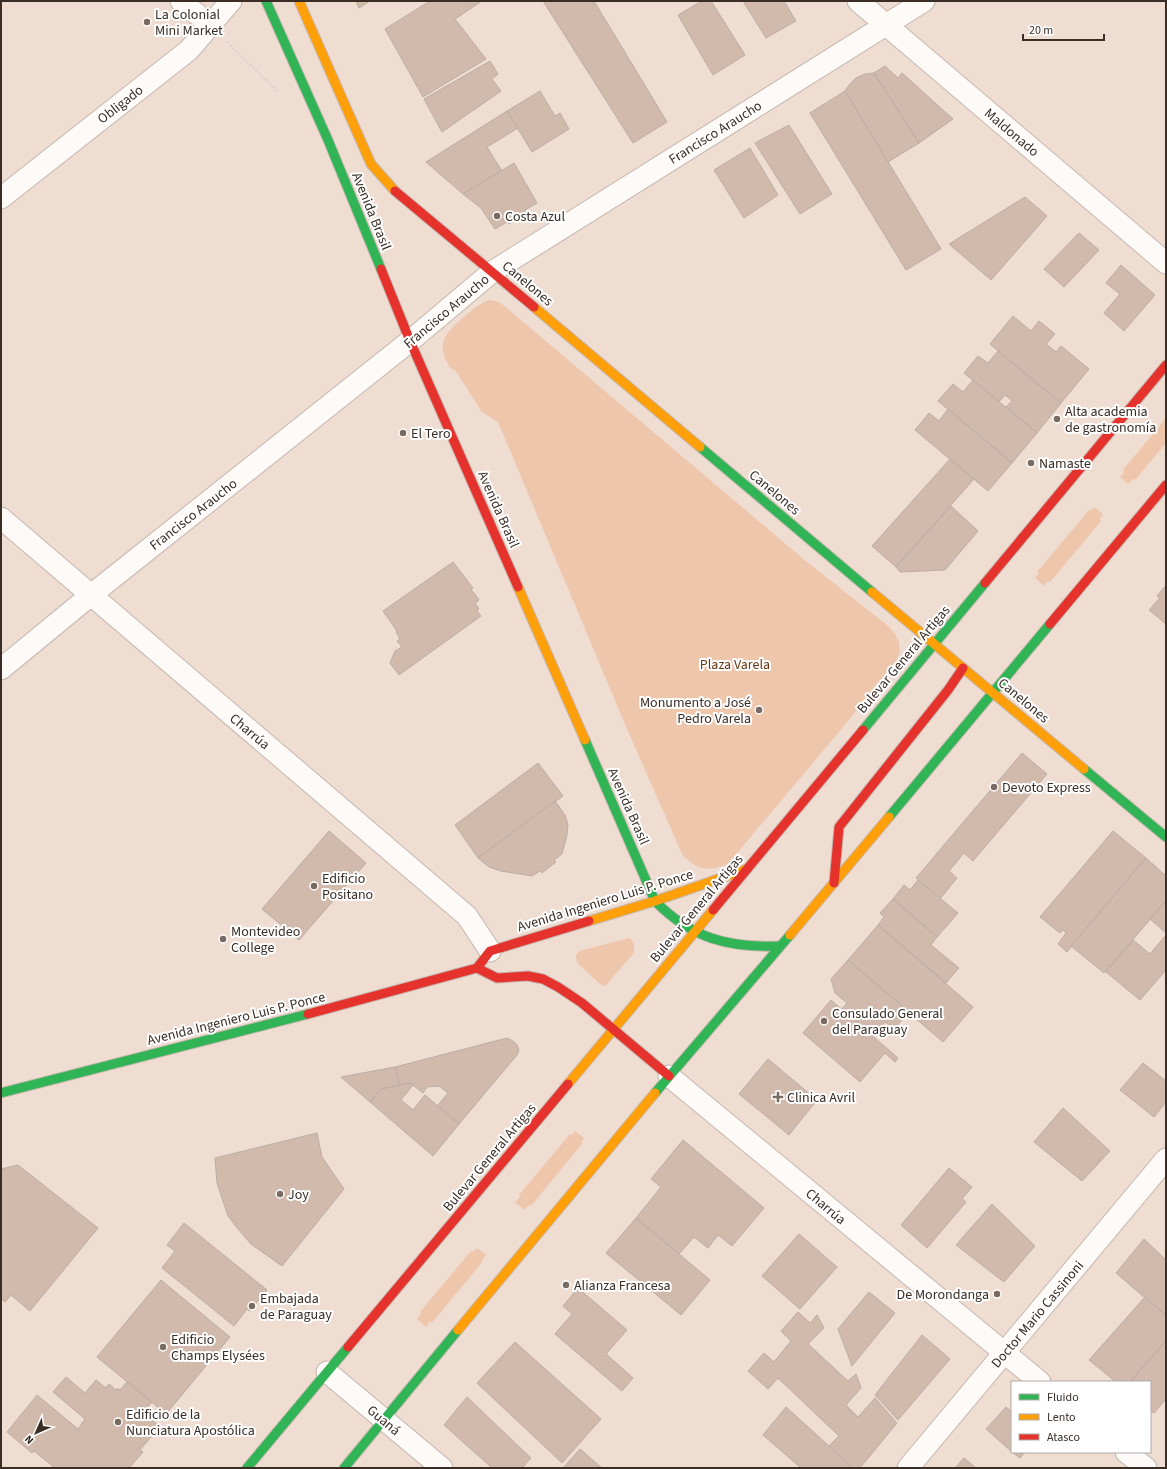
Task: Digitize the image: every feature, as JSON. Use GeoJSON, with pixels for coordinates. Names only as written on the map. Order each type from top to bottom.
{"type":"FeatureCollection","features":[{"type":"Feature","properties":{"kind":"street"},"geometry":{"type":"LineString","coordinates":[[181,1],[210,25]]}},
{"type":"Feature","properties":{"kind":"street","name":"Obligado"},"geometry":{"type":"LineString","coordinates":[[1,198],[189,50],[231,1]]}},
{"type":"Feature","properties":{"kind":"street","name":"Avenida Brasil"},"geometry":{"type":"LineString","coordinates":[[266,1],[328,140],[410,341],[655,901],[664,912],[676,922],[715,940],[736,945],[761,948],[779,946]]}},
{"type":"Feature","properties":{"kind":"street","name":"Avenida Brasil"},"geometry":{"type":"LineString","coordinates":[[299,1],[371,164]]}},
{"type":"Feature","properties":{"kind":"street","name":"Maldonado"},"geometry":{"type":"LineString","coordinates":[[858,1],[1166,263]]}},
{"type":"Feature","properties":{"kind":"street","name":"Francisco Araucho"},"geometry":{"type":"LineString","coordinates":[[1,668],[410,341],[492,272],[924,1]]}},
{"type":"Feature","properties":{"kind":"street","name":"Canelones"},"geometry":{"type":"LineString","coordinates":[[371,164],[400,196],[1166,837]]}},
{"type":"Feature","properties":{"kind":"street","name":"Bulevar General Artigas"},"geometry":{"type":"LineString","coordinates":[[247,1468],[1166,365]]}},
{"type":"Feature","properties":{"kind":"street"},"geometry":{"type":"LineString","coordinates":[[344,1468],[669,1076],[834,883],[1166,485]]}},
{"type":"Feature","properties":{"kind":"street","name":"Charrúa"},"geometry":{"type":"LineString","coordinates":[[1,518],[467,916],[490,951]]}},
{"type":"Feature","properties":{"kind":"street"},"geometry":{"type":"LineString","coordinates":[[834,883],[839,827],[964,668]]}},
{"type":"Feature","properties":{"kind":"street","name":"Avenida Ingeniero Luis P. Ponce"},"geometry":{"type":"LineString","coordinates":[[490,951],[655,901],[748,868]]}},
{"type":"Feature","properties":{"kind":"street"},"geometry":{"type":"LineString","coordinates":[[490,951],[477,968],[497,978],[528,976],[543,979],[582,1003],[613,1029]]}},
{"type":"Feature","properties":{"kind":"street","name":"Avenida Ingeniero Luis P. Ponce"},"geometry":{"type":"LineString","coordinates":[[1,1093],[384,994],[477,968]]}},
{"type":"Feature","properties":{"kind":"street","name":"Charrúa"},"geometry":{"type":"LineString","coordinates":[[613,1029],[1004,1354],[1039,1381]]}},
{"type":"Feature","properties":{"kind":"street","name":"Doctor Mario Cassinoni"},"geometry":{"type":"LineString","coordinates":[[908,1468],[1166,1159]]}},
{"type":"Feature","properties":{"kind":"street","name":"Guaná"},"geometry":{"type":"LineString","coordinates":[[327,1372],[442,1468]]}},
{"type":"Feature","properties":{"kind":"street"},"geometry":{"type":"LineString","coordinates":[[1127,1453],[1146,1468]]}},
{"type":"Feature","properties":{"kind":"path"},"geometry":{"type":"LineString","coordinates":[[210,25],[283,96]]}},
{"type":"Feature","properties":{"kind":"green space","name":"Plaza Varela"},"geometry":{"type":"Polygon","coordinates":[[[489,300],[497,301],[506,307],[807,562],[887,625],[894,632],[899,642],[900,652],[896,661],[869,696],[728,864],[721,867],[709,869],[699,867],[688,861],[683,856],[627,729],[498,422],[482,412],[455,370],[451,369],[446,361],[443,353],[443,346],[444,340],[451,329],[479,305],[489,300]]]}},
{"type":"Feature","properties":{"kind":"green space"},"geometry":{"type":"Polygon","coordinates":[[[1166,418],[1166,443],[1135,480],[1133,479],[1128,484],[1120,477],[1124,472],[1123,470],[1166,418]]]}},
{"type":"Feature","properties":{"kind":"green space"},"geometry":{"type":"Polygon","coordinates":[[[1094,507],[1103,514],[1100,519],[1101,521],[1050,582],[1048,581],[1044,586],[1035,578],[1039,573],[1037,572],[1089,510],[1091,511],[1094,507]]]}},
{"type":"Feature","properties":{"kind":"green space"},"geometry":{"type":"Polygon","coordinates":[[[629,938],[634,945],[633,954],[605,986],[600,984],[577,963],[576,955],[579,951],[629,938]]]}},
{"type":"Feature","properties":{"kind":"green space"},"geometry":{"type":"Polygon","coordinates":[[[575,1131],[584,1138],[581,1143],[582,1144],[531,1206],[529,1205],[524,1210],[515,1202],[520,1197],[519,1195],[570,1134],[572,1135],[575,1131]]]}},
{"type":"Feature","properties":{"kind":"green space"},"geometry":{"type":"Polygon","coordinates":[[[477,1248],[486,1255],[482,1260],[483,1261],[432,1323],[430,1321],[426,1327],[417,1319],[421,1314],[420,1312],[471,1251],[473,1252],[477,1248]]]}},
{"type":"Feature","properties":{"kind":"building"},"geometry":{"type":"Polygon","coordinates":[[[356,1],[370,1],[359,8],[356,1]]]}},
{"type":"Feature","properties":{"kind":"building"},"geometry":{"type":"Polygon","coordinates":[[[430,1],[482,1],[455,19],[486,59],[423,97],[385,29],[430,1]]]}},
{"type":"Feature","properties":{"kind":"building"},"geometry":{"type":"Polygon","coordinates":[[[543,1],[594,1],[667,122],[633,143],[543,1]]]}},
{"type":"Feature","properties":{"kind":"building"},"geometry":{"type":"Polygon","coordinates":[[[702,1],[711,1],[745,55],[713,75],[678,15],[702,1]]]}},
{"type":"Feature","properties":{"kind":"building"},"geometry":{"type":"Polygon","coordinates":[[[743,1],[784,1],[796,21],[766,38],[743,1]]]}},
{"type":"Feature","properties":{"kind":"building"},"geometry":{"type":"Polygon","coordinates":[[[490,61],[498,74],[492,79],[501,91],[442,132],[424,99],[490,61]]]}},
{"type":"Feature","properties":{"kind":"building"},"geometry":{"type":"Polygon","coordinates":[[[885,66],[898,78],[902,73],[953,119],[919,143],[874,73],[885,66]]]}},
{"type":"Feature","properties":{"kind":"building"},"geometry":{"type":"Polygon","coordinates":[[[874,73],[919,143],[888,162],[845,91],[856,78],[865,74],[874,73]]]}},
{"type":"Feature","properties":{"kind":"building"},"geometry":{"type":"Polygon","coordinates":[[[540,91],[555,116],[560,113],[569,129],[532,152],[507,111],[540,91]]]}},
{"type":"Feature","properties":{"kind":"building"},"geometry":{"type":"Polygon","coordinates":[[[845,91],[941,249],[906,270],[810,113],[845,91]]]}},
{"type":"Feature","properties":{"kind":"building"},"geometry":{"type":"Polygon","coordinates":[[[507,111],[518,128],[487,147],[502,171],[463,194],[426,162],[507,111]]]}},
{"type":"Feature","properties":{"kind":"building"},"geometry":{"type":"Polygon","coordinates":[[[789,125],[832,194],[800,214],[755,143],[789,125]]]}},
{"type":"Feature","properties":{"kind":"building"},"geometry":{"type":"Polygon","coordinates":[[[750,148],[778,195],[744,218],[714,170],[750,148]]]}},
{"type":"Feature","properties":{"kind":"building"},"geometry":{"type":"Polygon","coordinates":[[[514,163],[537,203],[525,210],[527,213],[509,224],[507,222],[495,229],[481,208],[463,194],[514,163]]]}},
{"type":"Feature","properties":{"kind":"building"},"geometry":{"type":"Polygon","coordinates":[[[1025,197],[1047,216],[991,280],[949,244],[1025,197]]]}},
{"type":"Feature","properties":{"kind":"building"},"geometry":{"type":"Polygon","coordinates":[[[1079,233],[1099,250],[1064,287],[1044,269],[1079,233]]]}},
{"type":"Feature","properties":{"kind":"building"},"geometry":{"type":"Polygon","coordinates":[[[1121,265],[1155,295],[1124,331],[1104,313],[1120,294],[1106,283],[1121,265]]]}},
{"type":"Feature","properties":{"kind":"building"},"geometry":{"type":"Polygon","coordinates":[[[1013,316],[1031,331],[1039,321],[1055,334],[1046,344],[1056,352],[1061,346],[1089,369],[1061,403],[990,344],[1013,316]]]}},
{"type":"Feature","properties":{"kind":"building"},"geometry":{"type":"Polygon","coordinates":[[[998,351],[1061,403],[1037,433],[1006,407],[1012,401],[1005,395],[999,402],[964,373],[978,356],[988,363],[998,351]]]}},
{"type":"Feature","properties":{"kind":"building"},"geometry":{"type":"Polygon","coordinates":[[[973,380],[1037,433],[1012,463],[938,401],[953,384],[963,392],[973,380]]]}},
{"type":"Feature","properties":{"kind":"building"},"geometry":{"type":"Polygon","coordinates":[[[948,409],[1012,463],[988,491],[915,430],[929,413],[939,421],[948,409]]]}},
{"type":"Feature","properties":{"kind":"building"},"geometry":{"type":"Polygon","coordinates":[[[950,459],[974,479],[896,567],[872,546],[950,459]]]}},
{"type":"Feature","properties":{"kind":"building"},"geometry":{"type":"Polygon","coordinates":[[[951,506],[978,531],[945,570],[900,572],[896,567],[951,506]]]}},
{"type":"Feature","properties":{"kind":"building"},"geometry":{"type":"Polygon","coordinates":[[[453,562],[473,588],[471,589],[479,600],[475,603],[479,609],[477,611],[481,616],[399,675],[390,663],[395,651],[402,647],[397,641],[400,639],[396,632],[397,631],[383,611],[453,562]]]}},
{"type":"Feature","properties":{"kind":"building"},"geometry":{"type":"Polygon","coordinates":[[[1166,585],[1166,624],[1149,610],[1160,598],[1157,596],[1166,585]]]}},
{"type":"Feature","properties":{"kind":"building"},"geometry":{"type":"Polygon","coordinates":[[[1022,753],[1047,774],[973,861],[964,853],[949,871],[957,878],[940,899],[916,878],[1022,753]]]}},
{"type":"Feature","properties":{"kind":"building"},"geometry":{"type":"Polygon","coordinates":[[[538,763],[563,796],[478,858],[455,825],[538,763]]]}},
{"type":"Feature","properties":{"kind":"building"},"geometry":{"type":"Polygon","coordinates":[[[555,801],[565,815],[568,825],[567,835],[562,854],[554,860],[556,862],[542,873],[540,871],[532,876],[501,871],[489,867],[478,858],[555,801]]]}},
{"type":"Feature","properties":{"kind":"building","name":"Edificio Positano"},"geometry":{"type":"Polygon","coordinates":[[[329,831],[366,863],[299,940],[262,909],[329,831]]]}},
{"type":"Feature","properties":{"kind":"building"},"geometry":{"type":"Polygon","coordinates":[[[1113,831],[1146,858],[1067,952],[1058,944],[1066,933],[1063,930],[1060,933],[1040,917],[1113,831]]]}},
{"type":"Feature","properties":{"kind":"building"},"geometry":{"type":"Polygon","coordinates":[[[1146,858],[1166,876],[1166,901],[1104,973],[1071,946],[1146,858]]]}},
{"type":"Feature","properties":{"kind":"building"},"geometry":{"type":"Polygon","coordinates":[[[918,880],[958,913],[937,937],[893,899],[904,885],[910,890],[918,880]]]}},
{"type":"Feature","properties":{"kind":"building"},"geometry":{"type":"Polygon","coordinates":[[[893,899],[937,937],[931,945],[959,968],[946,983],[878,925],[884,917],[880,913],[893,899]]]}},
{"type":"Feature","properties":{"kind":"building"},"geometry":{"type":"Polygon","coordinates":[[[1166,901],[1166,933],[1150,919],[1166,901]]]}},
{"type":"Feature","properties":{"kind":"building"},"geometry":{"type":"Polygon","coordinates":[[[878,925],[973,1007],[943,1042],[848,960],[878,925]]]}},
{"type":"Feature","properties":{"kind":"building"},"geometry":{"type":"Polygon","coordinates":[[[1166,935],[1166,970],[1140,1000],[1106,972],[1133,940],[1150,954],[1166,935]]]}},
{"type":"Feature","properties":{"kind":"building"},"geometry":{"type":"Polygon","coordinates":[[[848,960],[909,1012],[894,1029],[885,1022],[872,1036],[841,1010],[847,1003],[835,993],[831,979],[848,960]]]}},
{"type":"Feature","properties":{"kind":"building"},"geometry":{"type":"Polygon","coordinates":[[[831,1000],[898,1058],[895,1062],[885,1053],[860,1082],[803,1033],[831,1000]]]}},
{"type":"Feature","properties":{"kind":"building"},"geometry":{"type":"Polygon","coordinates":[[[507,1038],[517,1045],[519,1050],[517,1055],[459,1124],[437,1106],[448,1093],[439,1086],[427,1087],[423,1093],[410,1083],[400,1086],[395,1067],[507,1038]]]}},
{"type":"Feature","properties":{"kind":"building","name":"Clinica Avril"},"geometry":{"type":"Polygon","coordinates":[[[768,1059],[817,1100],[789,1135],[739,1094],[768,1059]]]}},
{"type":"Feature","properties":{"kind":"building"},"geometry":{"type":"Polygon","coordinates":[[[1143,1063],[1166,1081],[1166,1102],[1154,1117],[1120,1090],[1143,1063]]]}},
{"type":"Feature","properties":{"kind":"building"},"geometry":{"type":"Polygon","coordinates":[[[395,1067],[400,1086],[381,1089],[370,1102],[341,1077],[395,1067]]]}},
{"type":"Feature","properties":{"kind":"building"},"geometry":{"type":"Polygon","coordinates":[[[410,1083],[413,1085],[401,1100],[413,1110],[425,1095],[459,1124],[433,1156],[370,1102],[381,1089],[410,1083]]]}},
{"type":"Feature","properties":{"kind":"building"},"geometry":{"type":"Polygon","coordinates":[[[1063,1108],[1110,1151],[1082,1181],[1034,1142],[1063,1108]]]}},
{"type":"Feature","properties":{"kind":"building","name":"Joy"},"geometry":{"type":"Polygon","coordinates":[[[317,1133],[322,1157],[344,1189],[282,1266],[251,1244],[228,1216],[217,1183],[215,1158],[317,1133]]]}},
{"type":"Feature","properties":{"kind":"building"},"geometry":{"type":"Polygon","coordinates":[[[683,1140],[764,1208],[732,1246],[718,1235],[708,1248],[694,1237],[679,1254],[636,1218],[661,1187],[651,1179],[683,1140]]]}},
{"type":"Feature","properties":{"kind":"building"},"geometry":{"type":"Polygon","coordinates":[[[18,1165],[98,1228],[30,1311],[11,1295],[5,1302],[2,1299],[1,1301],[1,1169],[18,1165]]]}},
{"type":"Feature","properties":{"kind":"building"},"geometry":{"type":"Polygon","coordinates":[[[949,1168],[972,1187],[962,1199],[966,1202],[927,1248],[901,1225],[949,1168]]]}},
{"type":"Feature","properties":{"kind":"building"},"geometry":{"type":"Polygon","coordinates":[[[992,1204],[1035,1246],[1004,1282],[956,1245],[992,1204]]]}},
{"type":"Feature","properties":{"kind":"building"},"geometry":{"type":"Polygon","coordinates":[[[636,1218],[710,1280],[681,1315],[606,1253],[636,1218]]]}},
{"type":"Feature","properties":{"kind":"building"},"geometry":{"type":"Polygon","coordinates":[[[184,1223],[267,1290],[250,1311],[247,1309],[234,1326],[162,1268],[175,1251],[167,1245],[184,1223]]]}},
{"type":"Feature","properties":{"kind":"building"},"geometry":{"type":"Polygon","coordinates":[[[799,1234],[837,1267],[800,1309],[762,1276],[799,1234]]]}},
{"type":"Feature","properties":{"kind":"building"},"geometry":{"type":"Polygon","coordinates":[[[1144,1239],[1166,1260],[1166,1312],[1164,1314],[1116,1273],[1144,1239]]]}},
{"type":"Feature","properties":{"kind":"building","name":"Edificio Champs Elysées"},"geometry":{"type":"Polygon","coordinates":[[[161,1280],[230,1337],[166,1414],[97,1357],[161,1280]]]}},
{"type":"Feature","properties":{"kind":"building"},"geometry":{"type":"Polygon","coordinates":[[[578,1288],[627,1330],[606,1354],[633,1378],[622,1391],[555,1334],[572,1314],[563,1306],[578,1288]]]}},
{"type":"Feature","properties":{"kind":"building"},"geometry":{"type":"Polygon","coordinates":[[[869,1292],[895,1313],[852,1366],[838,1329],[869,1292]]]}},
{"type":"Feature","properties":{"kind":"building"},"geometry":{"type":"Polygon","coordinates":[[[1145,1297],[1164,1314],[1166,1312],[1166,1341],[1131,1381],[1115,1381],[1089,1360],[1145,1297]]]}},
{"type":"Feature","properties":{"kind":"building"},"geometry":{"type":"Polygon","coordinates":[[[798,1312],[810,1323],[817,1315],[824,1328],[808,1344],[848,1381],[856,1374],[861,1388],[846,1405],[858,1417],[875,1398],[897,1423],[860,1468],[852,1468],[829,1446],[839,1436],[778,1378],[768,1389],[748,1371],[764,1353],[774,1362],[791,1341],[781,1331],[798,1312]]]}},
{"type":"Feature","properties":{"kind":"building"},"geometry":{"type":"Polygon","coordinates":[[[922,1335],[950,1359],[898,1420],[875,1395],[922,1335]]]}},
{"type":"Feature","properties":{"kind":"building"},"geometry":{"type":"Polygon","coordinates":[[[1166,1341],[1166,1399],[1154,1413],[1151,1411],[1151,1381],[1131,1381],[1166,1341]]]}},
{"type":"Feature","properties":{"kind":"building"},"geometry":{"type":"Polygon","coordinates":[[[515,1342],[601,1419],[562,1463],[477,1383],[515,1342]]]}},
{"type":"Feature","properties":{"kind":"building","name":"Edificio de la Nunciatura Apostólica"},"geometry":{"type":"Polygon","coordinates":[[[66,1377],[85,1393],[96,1380],[106,1388],[109,1384],[116,1390],[118,1388],[120,1390],[127,1382],[152,1402],[143,1413],[157,1424],[154,1429],[156,1431],[140,1450],[143,1452],[129,1468],[55,1468],[34,1451],[32,1453],[7,1432],[37,1395],[78,1429],[85,1419],[53,1392],[66,1377]]]}},
{"type":"Feature","properties":{"kind":"building"},"geometry":{"type":"Polygon","coordinates":[[[467,1397],[531,1458],[522,1468],[492,1468],[444,1425],[467,1397]]]}},
{"type":"Feature","properties":{"kind":"building"},"geometry":{"type":"Polygon","coordinates":[[[786,1407],[851,1467],[801,1468],[763,1435],[786,1407]]]}},
{"type":"Feature","properties":{"kind":"building"},"geometry":{"type":"Polygon","coordinates":[[[1006,1407],[1011,1411],[1011,1451],[986,1429],[1006,1407]]]}},
{"type":"Feature","properties":{"kind":"building"},"geometry":{"type":"Polygon","coordinates":[[[580,1449],[602,1468],[563,1468],[580,1449]]]}},
{"type":"Feature","properties":{"kind":"building"},"geometry":{"type":"Polygon","coordinates":[[[1013,1453],[1024,1453],[1020,1458],[1013,1453]]]}},
{"type":"Feature","properties":{"kind":"building"},"geometry":{"type":"Polygon","coordinates":[[[964,1458],[976,1468],[955,1468],[964,1458]]]}},
{"type":"Feature","properties":{"kind":"traffic: fast"},"geometry":{"type":"LineString","coordinates":[[266,1],[328,140],[381,269]]}},
{"type":"Feature","properties":{"kind":"traffic: fast"},"geometry":{"type":"LineString","coordinates":[[700,447],[872,592]]}},
{"type":"Feature","properties":{"kind":"traffic: fast"},"geometry":{"type":"LineString","coordinates":[[863,730],[985,583]]}},
{"type":"Feature","properties":{"kind":"traffic: fast"},"geometry":{"type":"LineString","coordinates":[[889,817],[1050,624]]}},
{"type":"Feature","properties":{"kind":"traffic: fast"},"geometry":{"type":"LineString","coordinates":[[585,740],[655,901],[682,924],[711,938],[743,945],[779,946]]}},
{"type":"Feature","properties":{"kind":"traffic: fast"},"geometry":{"type":"LineString","coordinates":[[1084,769],[1166,837]]}},
{"type":"Feature","properties":{"kind":"traffic: fast"},"geometry":{"type":"LineString","coordinates":[[655,1093],[790,935]]}},
{"type":"Feature","properties":{"kind":"traffic: fast"},"geometry":{"type":"LineString","coordinates":[[1,1093],[308,1014]]}},
{"type":"Feature","properties":{"kind":"traffic: fast"},"geometry":{"type":"LineString","coordinates":[[344,1468],[458,1330]]}},
{"type":"Feature","properties":{"kind":"traffic: fast"},"geometry":{"type":"LineString","coordinates":[[247,1468],[348,1347]]}},
{"type":"Feature","properties":{"kind":"traffic: slow"},"geometry":{"type":"LineString","coordinates":[[299,1],[371,164],[395,191]]}},
{"type":"Feature","properties":{"kind":"traffic: slow"},"geometry":{"type":"LineString","coordinates":[[534,307],[700,447]]}},
{"type":"Feature","properties":{"kind":"traffic: slow"},"geometry":{"type":"LineString","coordinates":[[518,587],[585,740]]}},
{"type":"Feature","properties":{"kind":"traffic: slow"},"geometry":{"type":"LineString","coordinates":[[872,592],[1084,769]]}},
{"type":"Feature","properties":{"kind":"traffic: slow"},"geometry":{"type":"LineString","coordinates":[[790,935],[889,817]]}},
{"type":"Feature","properties":{"kind":"traffic: slow"},"geometry":{"type":"LineString","coordinates":[[589,921],[655,901],[747,869]]}},
{"type":"Feature","properties":{"kind":"traffic: slow"},"geometry":{"type":"LineString","coordinates":[[568,1084],[713,910]]}},
{"type":"Feature","properties":{"kind":"traffic: slow"},"geometry":{"type":"LineString","coordinates":[[458,1330],[655,1093]]}},
{"type":"Feature","properties":{"kind":"traffic: jam"},"geometry":{"type":"LineString","coordinates":[[395,191],[534,307]]}},
{"type":"Feature","properties":{"kind":"traffic: jam"},"geometry":{"type":"LineString","coordinates":[[381,269],[410,341],[518,587]]}},
{"type":"Feature","properties":{"kind":"traffic: jam"},"geometry":{"type":"LineString","coordinates":[[985,583],[1166,365]]}},
{"type":"Feature","properties":{"kind":"traffic: jam"},"geometry":{"type":"LineString","coordinates":[[1050,624],[1166,485]]}},
{"type":"Feature","properties":{"kind":"traffic: jam"},"geometry":{"type":"LineString","coordinates":[[834,883],[839,827],[948,690],[963,668]]}},
{"type":"Feature","properties":{"kind":"traffic: jam"},"geometry":{"type":"LineString","coordinates":[[713,910],[863,730]]}},
{"type":"Feature","properties":{"kind":"traffic: jam"},"geometry":{"type":"LineString","coordinates":[[308,1014],[477,968],[490,951],[589,921]]}},
{"type":"Feature","properties":{"kind":"traffic: jam"},"geometry":{"type":"LineString","coordinates":[[477,968],[497,978],[528,976],[543,979],[558,987],[582,1003],[669,1076]]}},
{"type":"Feature","properties":{"kind":"traffic: jam"},"geometry":{"type":"LineString","coordinates":[[348,1347],[568,1084]]}},
{"type":"Feature","properties":{"kind":"place","name":"La Colonial Mini Market"},"geometry":{"type":"Point","coordinates":[147,22]}},
{"type":"Feature","properties":{"kind":"place","name":"Costa Azul"},"geometry":{"type":"Point","coordinates":[497,216]}},
{"type":"Feature","properties":{"kind":"place","name":"Alta academia de gastronomía"},"geometry":{"type":"Point","coordinates":[1057,419]}},
{"type":"Feature","properties":{"kind":"place","name":"El Tero"},"geometry":{"type":"Point","coordinates":[403,433]}},
{"type":"Feature","properties":{"kind":"place","name":"Namaste"},"geometry":{"type":"Point","coordinates":[1031,463]}},
{"type":"Feature","properties":{"kind":"place","name":"Monumento a José Pedro Varela"},"geometry":{"type":"Point","coordinates":[759,710]}},
{"type":"Feature","properties":{"kind":"place","name":"Devoto Express"},"geometry":{"type":"Point","coordinates":[994,787]}},
{"type":"Feature","properties":{"kind":"place","name":"Edificio Positano"},"geometry":{"type":"Point","coordinates":[314,886]}},
{"type":"Feature","properties":{"kind":"place","name":"Montevideo College"},"geometry":{"type":"Point","coordinates":[223,939]}},
{"type":"Feature","properties":{"kind":"place","name":"Consulado General del Paraguay"},"geometry":{"type":"Point","coordinates":[824,1021]}},
{"type":"Feature","properties":{"kind":"place","name":"Clinica Avril"},"geometry":{"type":"Point","coordinates":[778,1097]}},
{"type":"Feature","properties":{"kind":"place","name":"Joy"},"geometry":{"type":"Point","coordinates":[280,1194]}},
{"type":"Feature","properties":{"kind":"place","name":"Alianza Francesa"},"geometry":{"type":"Point","coordinates":[566,1285]}},
{"type":"Feature","properties":{"kind":"place","name":"De Morondanga"},"geometry":{"type":"Point","coordinates":[997,1294]}},
{"type":"Feature","properties":{"kind":"place","name":"Embajada de Paraguay"},"geometry":{"type":"Point","coordinates":[252,1306]}},
{"type":"Feature","properties":{"kind":"place","name":"Edificio Champs Elysées"},"geometry":{"type":"Point","coordinates":[163,1347]}},
{"type":"Feature","properties":{"kind":"place","name":"Edificio de la Nunciatura Apostólica"},"geometry":{"type":"Point","coordinates":[118,1422]}}]}
